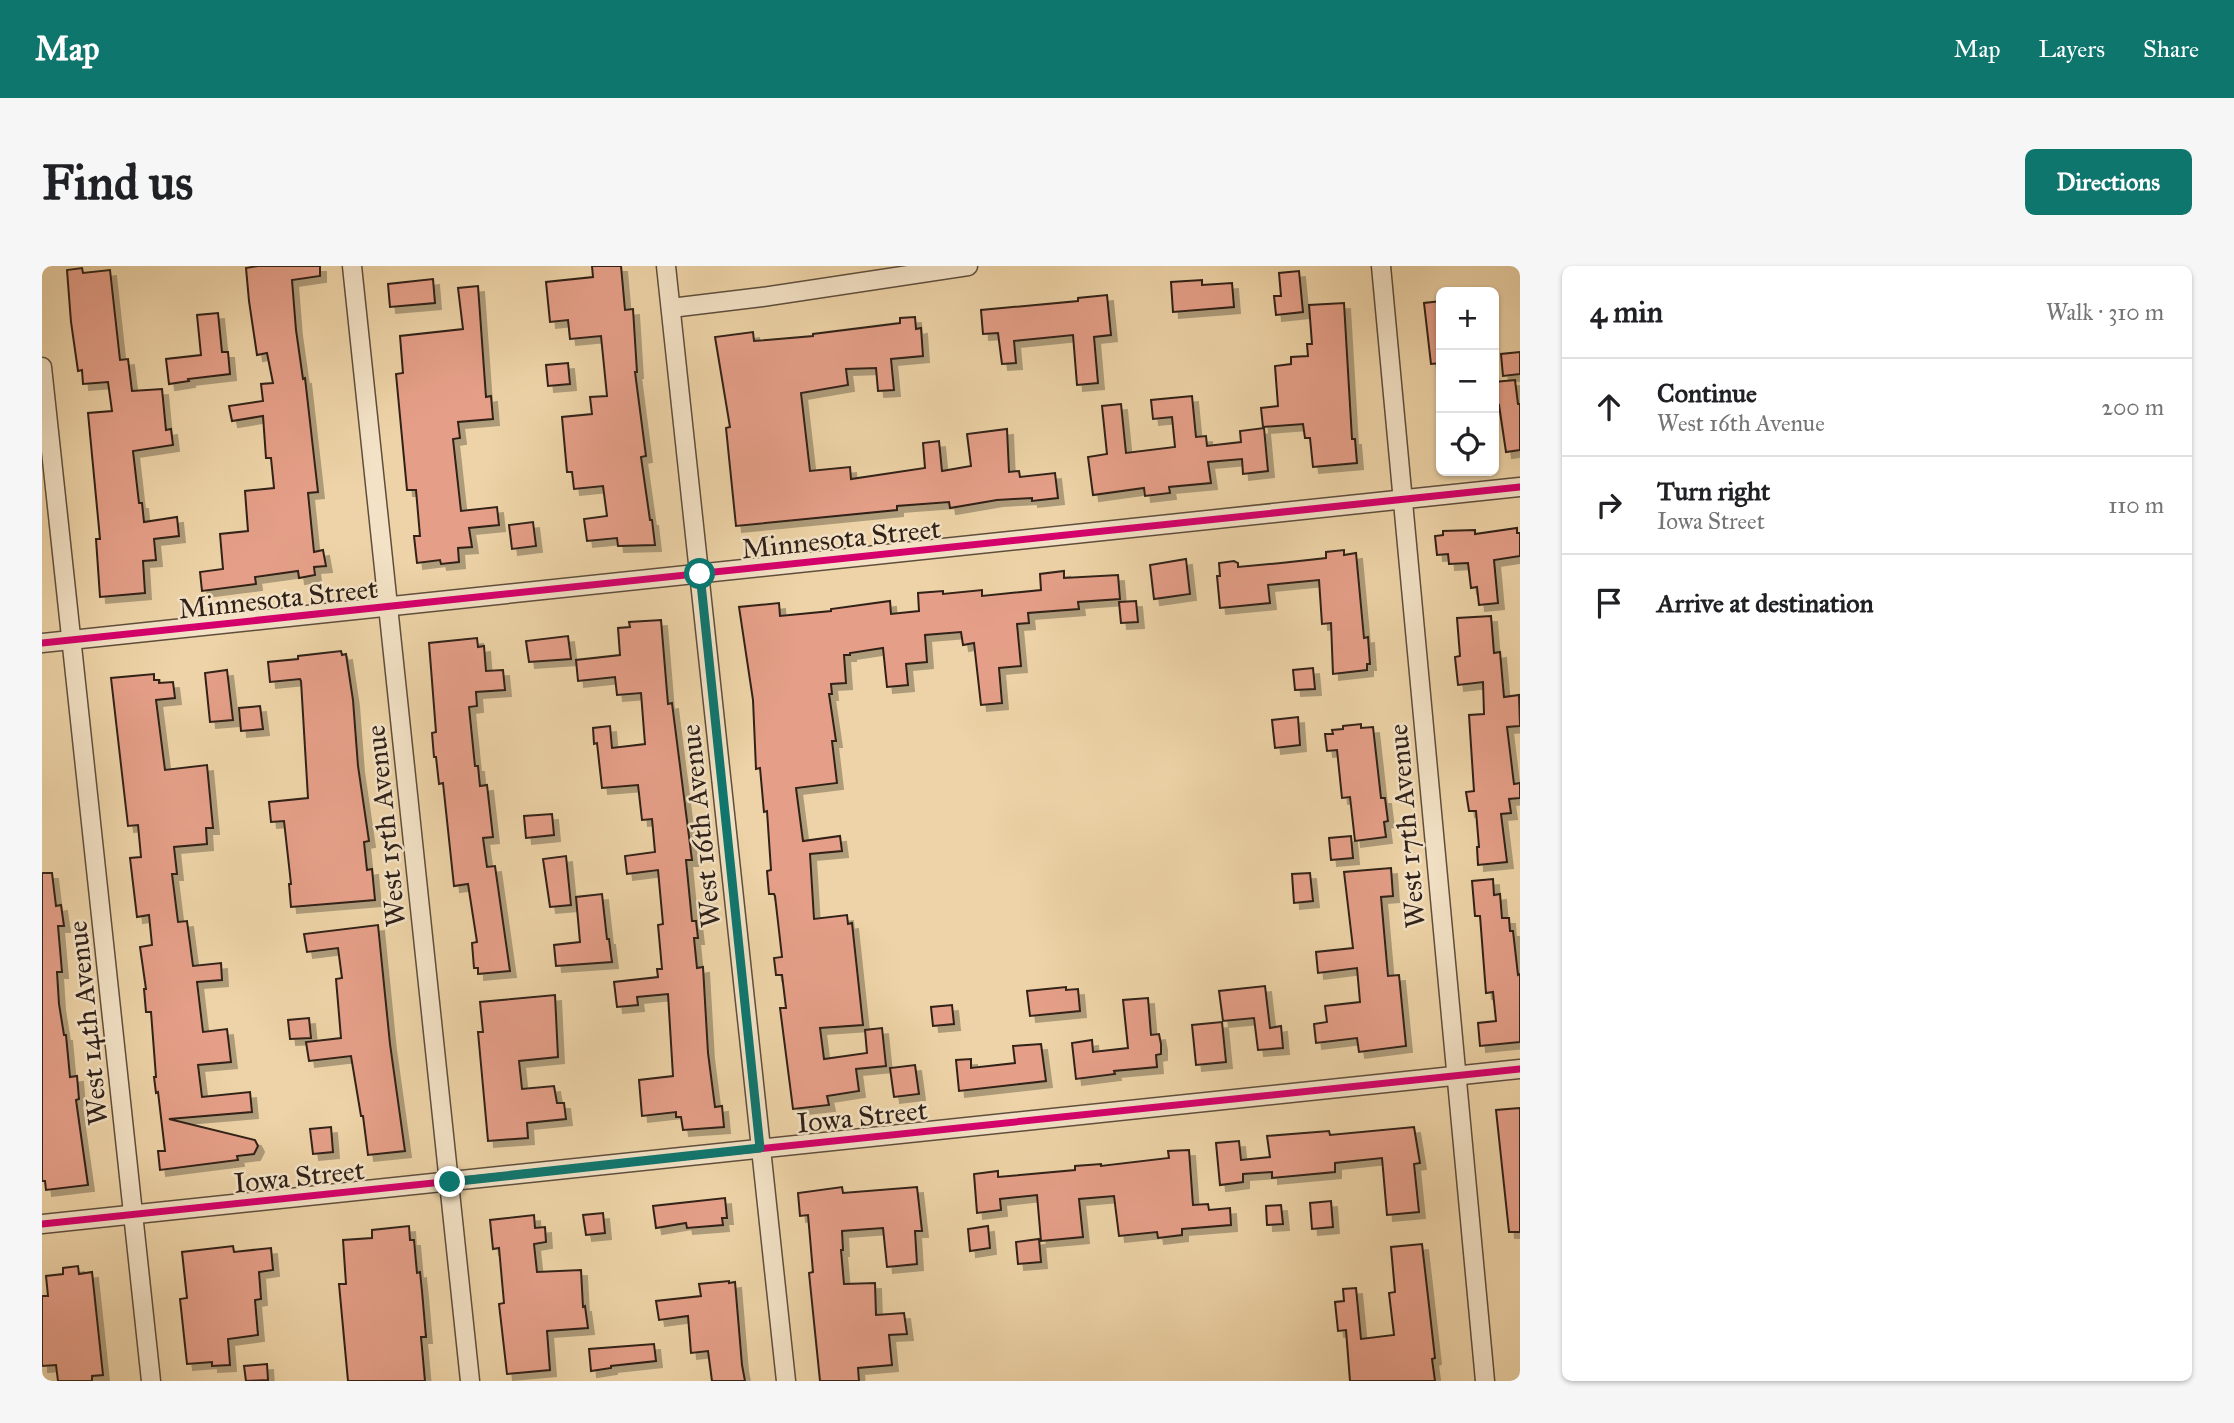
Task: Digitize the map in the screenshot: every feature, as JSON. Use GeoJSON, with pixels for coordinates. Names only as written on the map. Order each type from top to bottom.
{"type":"FeatureCollection","features":[{"type":"Feature","properties":{"kind":"street","name":"West 15th Avenue"},"geometry":{"type":"LineString","coordinates":[[352,266],[471,1381]]}},
{"type":"Feature","properties":{"kind":"street","name":"West 16th Avenue"},"geometry":{"type":"LineString","coordinates":[[666,266],[786,1381]]}},
{"type":"Feature","properties":{"kind":"street"},"geometry":{"type":"LineString","coordinates":[[671,308],[968,266]]}},
{"type":"Feature","properties":{"kind":"street","name":"West 17th Avenue"},"geometry":{"type":"LineString","coordinates":[[1381,266],[1485,1381]]}},
{"type":"Feature","properties":{"kind":"street","name":"West 14th Avenue"},"geometry":{"type":"LineString","coordinates":[[42,367],[151,1381]]}},
{"type":"Feature","properties":{"kind":"street","name":"Minnesota Street"},"geometry":{"type":"LineString","coordinates":[[42,643],[1520,486]]}},
{"type":"Feature","properties":{"kind":"street","name":"Iowa Street"},"geometry":{"type":"LineString","coordinates":[[42,1224],[1520,1069]]}},
{"type":"Feature","properties":{"kind":"building"},"geometry":{"type":"Polygon","coordinates":[[[320,266],[320,276],[292,280],[296,330],[303,379],[305,378],[318,492],[308,493],[314,552],[323,550],[326,566],[314,567],[315,575],[299,578],[298,571],[255,577],[256,584],[202,591],[200,572],[223,569],[220,534],[248,531],[245,491],[274,488],[271,458],[266,458],[263,416],[232,421],[229,406],[263,401],[261,384],[273,383],[267,353],[257,355],[249,301],[246,268],[320,266]]]}},
{"type":"Feature","properties":{"kind":"building"},"geometry":{"type":"Polygon","coordinates":[[[592,266],[621,266],[625,310],[633,309],[635,372],[646,456],[641,457],[655,545],[618,546],[617,538],[587,541],[584,519],[607,516],[603,486],[574,489],[572,472],[567,472],[562,417],[592,414],[590,397],[607,396],[601,336],[570,339],[568,320],[550,322],[546,282],[593,277],[592,266]]]}},
{"type":"Feature","properties":{"kind":"building"},"geometry":{"type":"Polygon","coordinates":[[[82,268],[83,273],[110,270],[120,360],[128,359],[132,391],[162,389],[166,430],[171,429],[173,445],[133,451],[144,522],[177,517],[179,536],[154,539],[156,560],[143,561],[145,593],[100,597],[96,539],[100,539],[88,413],[112,411],[108,382],[83,384],[82,370],[78,371],[67,270],[82,268]]]}},
{"type":"Feature","properties":{"kind":"building"},"geometry":{"type":"Polygon","coordinates":[[[1299,271],[1303,312],[1276,315],[1274,296],[1281,296],[1279,273],[1299,271]]]}},
{"type":"Feature","properties":{"kind":"building"},"geometry":{"type":"Polygon","coordinates":[[[433,279],[435,303],[390,307],[388,284],[433,279]]]}},
{"type":"Feature","properties":{"kind":"building"},"geometry":{"type":"Polygon","coordinates":[[[1202,280],[1202,285],[1232,283],[1234,307],[1173,312],[1171,282],[1202,280]]]}},
{"type":"Feature","properties":{"kind":"building"},"geometry":{"type":"Polygon","coordinates":[[[478,286],[486,397],[491,396],[493,419],[458,422],[460,438],[453,439],[461,511],[497,507],[499,525],[469,528],[472,547],[458,548],[459,562],[441,564],[440,560],[417,563],[414,536],[420,536],[416,490],[407,490],[396,374],[403,373],[400,336],[463,329],[458,288],[478,286]]]}},
{"type":"Feature","properties":{"kind":"building"},"geometry":{"type":"Polygon","coordinates":[[[1107,295],[1111,335],[1094,337],[1098,383],[1077,385],[1073,335],[1014,341],[1016,363],[1002,364],[998,333],[983,334],[981,310],[1078,301],[1078,298],[1107,295]]]}},
{"type":"Feature","properties":{"kind":"building"},"geometry":{"type":"Polygon","coordinates":[[[1436,302],[1436,364],[1431,364],[1424,303],[1436,302]]]}},
{"type":"Feature","properties":{"kind":"building"},"geometry":{"type":"Polygon","coordinates":[[[1344,303],[1352,439],[1355,439],[1357,463],[1313,467],[1310,438],[1305,438],[1303,424],[1263,427],[1261,408],[1278,406],[1275,366],[1291,364],[1291,357],[1308,356],[1307,344],[1312,344],[1309,305],[1344,303]]]}},
{"type":"Feature","properties":{"kind":"building"},"geometry":{"type":"Polygon","coordinates":[[[218,313],[222,352],[228,352],[230,374],[169,384],[166,359],[201,355],[197,315],[218,313]]]}},
{"type":"Feature","properties":{"kind":"building"},"geometry":{"type":"Polygon","coordinates":[[[915,317],[916,329],[921,328],[923,356],[891,359],[894,390],[878,391],[876,368],[846,369],[848,385],[801,393],[810,471],[850,467],[851,479],[925,468],[923,443],[939,441],[942,471],[971,466],[967,434],[1007,429],[1009,472],[1019,471],[1020,477],[1055,473],[1058,498],[1032,501],[1032,498],[997,500],[950,508],[949,502],[897,506],[897,510],[736,526],[726,428],[730,427],[715,337],[753,332],[754,341],[813,336],[900,323],[900,318],[915,317]]]}},
{"type":"Feature","properties":{"kind":"building"},"geometry":{"type":"Polygon","coordinates":[[[1520,352],[1520,374],[1503,376],[1501,354],[1520,352]]]}},
{"type":"Feature","properties":{"kind":"building"},"geometry":{"type":"Polygon","coordinates":[[[568,363],[570,384],[548,386],[546,365],[568,363]]]}},
{"type":"Feature","properties":{"kind":"building"},"geometry":{"type":"Polygon","coordinates":[[[1515,380],[1520,404],[1520,450],[1506,452],[1499,405],[1499,382],[1515,380]]]}},
{"type":"Feature","properties":{"kind":"building"},"geometry":{"type":"Polygon","coordinates":[[[1192,396],[1196,437],[1206,436],[1207,446],[1241,442],[1240,431],[1264,428],[1268,471],[1243,474],[1242,459],[1208,462],[1211,483],[1169,487],[1170,493],[1145,496],[1144,488],[1093,495],[1088,457],[1107,454],[1102,406],[1121,404],[1126,453],[1175,447],[1172,417],[1153,419],[1151,400],[1192,396]]]}},
{"type":"Feature","properties":{"kind":"building"},"geometry":{"type":"Polygon","coordinates":[[[533,522],[536,546],[512,549],[509,525],[533,522]]]}},
{"type":"Feature","properties":{"kind":"building"},"geometry":{"type":"Polygon","coordinates":[[[1517,528],[1517,533],[1520,533],[1520,556],[1494,560],[1498,603],[1479,605],[1477,587],[1471,588],[1468,563],[1449,564],[1448,554],[1437,555],[1435,536],[1443,535],[1443,531],[1475,530],[1475,534],[1517,528]]]}},
{"type":"Feature","properties":{"kind":"building"},"geometry":{"type":"Polygon","coordinates":[[[1344,550],[1344,555],[1356,553],[1364,638],[1368,637],[1370,664],[1367,664],[1367,670],[1333,674],[1331,623],[1322,624],[1319,580],[1268,585],[1270,603],[1220,608],[1217,576],[1220,576],[1219,563],[1234,561],[1238,563],[1238,567],[1281,563],[1326,558],[1326,552],[1344,550]]]}},
{"type":"Feature","properties":{"kind":"building"},"geometry":{"type":"Polygon","coordinates":[[[1186,559],[1190,594],[1154,599],[1150,565],[1186,559]]]}},
{"type":"Feature","properties":{"kind":"building"},"geometry":{"type":"Polygon","coordinates":[[[1064,571],[1064,578],[1118,575],[1120,599],[1078,602],[1079,609],[1028,613],[1029,623],[1017,624],[1021,666],[999,668],[1002,703],[981,705],[974,643],[963,645],[961,632],[925,635],[927,662],[906,664],[908,685],[887,687],[883,648],[844,655],[846,683],[831,684],[832,694],[829,694],[836,741],[832,741],[837,783],[796,788],[803,841],[840,836],[842,851],[810,854],[814,919],[847,915],[848,924],[852,923],[863,1025],[820,1028],[824,1059],[867,1053],[865,1030],[882,1028],[886,1066],[856,1069],[859,1091],[827,1096],[829,1105],[793,1109],[780,1008],[786,1008],[782,975],[776,975],[774,958],[782,957],[775,896],[769,894],[767,871],[771,870],[767,811],[764,812],[760,768],[756,769],[753,700],[739,607],[779,603],[780,616],[890,601],[891,614],[919,611],[918,593],[943,591],[943,594],[982,590],[982,596],[1041,590],[1040,574],[1064,571]]]}},
{"type":"Feature","properties":{"kind":"building"},"geometry":{"type":"Polygon","coordinates":[[[1136,601],[1138,622],[1121,623],[1119,602],[1136,601]]]}},
{"type":"Feature","properties":{"kind":"building"},"geometry":{"type":"Polygon","coordinates":[[[1491,616],[1494,653],[1500,652],[1504,697],[1519,695],[1520,726],[1507,727],[1514,784],[1520,783],[1520,798],[1509,799],[1511,813],[1501,814],[1507,862],[1478,865],[1476,811],[1469,811],[1466,792],[1474,791],[1469,715],[1484,714],[1483,682],[1458,685],[1455,657],[1460,656],[1457,618],[1491,616]]]}},
{"type":"Feature","properties":{"kind":"building"},"geometry":{"type":"Polygon","coordinates":[[[661,620],[668,704],[672,703],[692,860],[686,860],[692,921],[696,921],[698,938],[694,938],[697,968],[703,967],[708,1053],[715,1107],[722,1106],[724,1127],[683,1130],[681,1117],[676,1117],[676,1112],[642,1116],[639,1080],[673,1076],[668,994],[637,997],[638,1005],[617,1007],[614,982],[658,977],[657,969],[662,969],[658,925],[663,924],[658,870],[627,874],[625,856],[655,852],[652,819],[642,820],[638,785],[602,788],[593,728],[610,726],[612,748],[645,744],[641,693],[617,695],[615,677],[578,681],[576,660],[620,655],[618,628],[630,627],[629,622],[661,620]]]}},
{"type":"Feature","properties":{"kind":"building"},"geometry":{"type":"Polygon","coordinates":[[[568,636],[571,659],[529,662],[526,641],[568,636]]]}},
{"type":"Feature","properties":{"kind":"building"},"geometry":{"type":"Polygon","coordinates":[[[477,638],[478,647],[484,646],[486,671],[503,670],[505,690],[476,692],[477,706],[469,707],[475,766],[478,766],[480,786],[487,785],[493,837],[483,838],[487,867],[495,866],[510,971],[478,974],[478,968],[474,968],[472,943],[477,942],[468,884],[454,886],[443,783],[439,784],[434,757],[432,733],[436,732],[429,643],[477,638]]]}},
{"type":"Feature","properties":{"kind":"building"},"geometry":{"type":"Polygon","coordinates":[[[341,651],[342,655],[346,654],[353,700],[358,766],[369,841],[364,842],[367,870],[372,869],[375,900],[291,907],[284,821],[271,822],[269,802],[308,798],[301,681],[270,682],[268,662],[341,651]]]}},
{"type":"Feature","properties":{"kind":"building"},"geometry":{"type":"Polygon","coordinates":[[[1313,668],[1315,689],[1295,690],[1293,670],[1313,668]]]}},
{"type":"Feature","properties":{"kind":"building"},"geometry":{"type":"Polygon","coordinates":[[[227,670],[233,720],[210,722],[205,673],[227,670]]]}},
{"type":"Feature","properties":{"kind":"building"},"geometry":{"type":"Polygon","coordinates":[[[154,674],[154,680],[159,680],[159,683],[173,682],[175,698],[156,700],[165,770],[207,765],[213,828],[206,828],[207,844],[174,847],[177,874],[172,874],[178,922],[187,921],[193,966],[221,963],[222,980],[197,982],[203,1032],[227,1029],[231,1062],[198,1065],[202,1097],[250,1092],[252,1112],[169,1119],[255,1140],[258,1146],[254,1154],[237,1156],[238,1160],[160,1170],[158,1151],[165,1151],[154,1077],[151,1012],[146,1012],[146,989],[140,947],[152,945],[149,915],[137,917],[130,858],[141,857],[138,825],[128,826],[111,678],[154,674]]]}},
{"type":"Feature","properties":{"kind":"building"},"geometry":{"type":"Polygon","coordinates":[[[260,706],[263,729],[241,731],[239,708],[260,706]]]}},
{"type":"Feature","properties":{"kind":"building"},"geometry":{"type":"Polygon","coordinates":[[[1298,717],[1300,745],[1275,748],[1272,720],[1298,717]]]}},
{"type":"Feature","properties":{"kind":"building"},"geometry":{"type":"Polygon","coordinates":[[[1361,724],[1361,728],[1373,727],[1381,798],[1385,798],[1388,821],[1384,822],[1386,837],[1355,841],[1350,797],[1342,798],[1337,750],[1327,751],[1325,734],[1333,734],[1332,730],[1343,729],[1343,726],[1361,724]]]}},
{"type":"Feature","properties":{"kind":"building"},"geometry":{"type":"Polygon","coordinates":[[[552,814],[554,835],[526,838],[524,816],[552,814]]]}},
{"type":"Feature","properties":{"kind":"building"},"geometry":{"type":"Polygon","coordinates":[[[1351,836],[1353,858],[1331,860],[1329,838],[1351,836]]]}},
{"type":"Feature","properties":{"kind":"building"},"geometry":{"type":"Polygon","coordinates":[[[566,856],[571,905],[550,907],[543,859],[566,856]]]}},
{"type":"Feature","properties":{"kind":"building"},"geometry":{"type":"Polygon","coordinates":[[[1391,868],[1393,896],[1381,897],[1388,976],[1399,975],[1406,1046],[1359,1052],[1357,1038],[1316,1043],[1314,1024],[1327,1022],[1325,1006],[1360,1002],[1357,968],[1318,973],[1316,952],[1353,948],[1344,872],[1391,868]]]}},
{"type":"Feature","properties":{"kind":"building"},"geometry":{"type":"Polygon","coordinates":[[[42,873],[52,873],[56,906],[61,905],[64,926],[58,926],[62,972],[57,972],[59,1004],[66,1035],[70,1077],[77,1076],[79,1099],[76,1100],[88,1185],[46,1190],[45,1181],[42,1181],[42,873]]]}},
{"type":"Feature","properties":{"kind":"building"},"geometry":{"type":"Polygon","coordinates":[[[1310,873],[1313,901],[1294,903],[1292,874],[1310,873]]]}},
{"type":"Feature","properties":{"kind":"building"},"geometry":{"type":"Polygon","coordinates":[[[1493,879],[1494,895],[1500,894],[1502,918],[1509,918],[1510,931],[1513,931],[1518,975],[1520,974],[1520,1042],[1480,1046],[1478,1023],[1496,1021],[1493,992],[1486,993],[1480,916],[1475,916],[1472,881],[1493,879]]]}},
{"type":"Feature","properties":{"kind":"building"},"geometry":{"type":"Polygon","coordinates":[[[602,894],[612,962],[556,966],[554,945],[580,942],[576,897],[602,894]]]}},
{"type":"Feature","properties":{"kind":"building"},"geometry":{"type":"Polygon","coordinates":[[[378,925],[390,1044],[405,1151],[368,1155],[351,1056],[309,1061],[306,1042],[341,1038],[336,979],[342,978],[338,948],[307,952],[304,934],[378,925]]]}},
{"type":"Feature","properties":{"kind":"building"},"geometry":{"type":"Polygon","coordinates":[[[1265,986],[1270,1028],[1281,1026],[1283,1048],[1258,1050],[1254,1018],[1223,1021],[1219,991],[1265,986]]]}},
{"type":"Feature","properties":{"kind":"building"},"geometry":{"type":"Polygon","coordinates":[[[1066,987],[1066,990],[1078,989],[1080,1011],[1030,1016],[1027,991],[1066,987]]]}},
{"type":"Feature","properties":{"kind":"building"},"geometry":{"type":"Polygon","coordinates":[[[555,995],[558,1057],[519,1061],[522,1089],[554,1086],[557,1103],[564,1103],[566,1119],[527,1123],[528,1138],[488,1141],[478,1032],[483,1032],[480,1002],[555,995]]]}},
{"type":"Feature","properties":{"kind":"building"},"geometry":{"type":"Polygon","coordinates":[[[1148,998],[1151,1035],[1159,1034],[1161,1044],[1161,1054],[1156,1055],[1157,1067],[1114,1071],[1115,1074],[1076,1079],[1072,1043],[1092,1040],[1093,1052],[1128,1048],[1123,1000],[1148,998]]]}},
{"type":"Feature","properties":{"kind":"building"},"geometry":{"type":"Polygon","coordinates":[[[952,1005],[954,1024],[933,1026],[931,1007],[952,1005]]]}},
{"type":"Feature","properties":{"kind":"building"},"geometry":{"type":"Polygon","coordinates":[[[309,1018],[311,1038],[290,1039],[288,1020],[309,1018]]]}},
{"type":"Feature","properties":{"kind":"building"},"geometry":{"type":"Polygon","coordinates":[[[1222,1022],[1226,1062],[1196,1065],[1192,1025],[1222,1022]]]}},
{"type":"Feature","properties":{"kind":"building"},"geometry":{"type":"Polygon","coordinates":[[[1041,1044],[1046,1081],[959,1091],[956,1060],[971,1059],[971,1068],[1015,1063],[1013,1046],[1041,1044]]]}},
{"type":"Feature","properties":{"kind":"building"},"geometry":{"type":"Polygon","coordinates":[[[915,1065],[919,1094],[894,1097],[890,1068],[915,1065]]]}},
{"type":"Feature","properties":{"kind":"building"},"geometry":{"type":"Polygon","coordinates":[[[1520,1108],[1520,1232],[1509,1232],[1496,1110],[1520,1108]]]}},
{"type":"Feature","properties":{"kind":"building"},"geometry":{"type":"Polygon","coordinates":[[[331,1127],[333,1152],[313,1154],[310,1129],[331,1127]]]}},
{"type":"Feature","properties":{"kind":"building"},"geometry":{"type":"Polygon","coordinates":[[[1414,1127],[1420,1163],[1414,1164],[1419,1212],[1387,1215],[1382,1158],[1335,1163],[1335,1172],[1272,1178],[1272,1172],[1243,1174],[1243,1182],[1220,1185],[1216,1143],[1239,1141],[1241,1160],[1270,1157],[1267,1136],[1329,1131],[1330,1135],[1414,1127]]]}},
{"type":"Feature","properties":{"kind":"building"},"geometry":{"type":"Polygon","coordinates":[[[1189,1150],[1193,1205],[1208,1204],[1209,1210],[1230,1208],[1231,1225],[1182,1229],[1182,1235],[1158,1238],[1157,1232],[1119,1236],[1114,1196],[1079,1199],[1083,1237],[1041,1241],[1037,1195],[1000,1199],[1001,1210],[977,1213],[974,1174],[998,1171],[998,1177],[1075,1170],[1075,1166],[1101,1166],[1169,1158],[1168,1151],[1189,1150]]]}},
{"type":"Feature","properties":{"kind":"building"},"geometry":{"type":"Polygon","coordinates":[[[842,1187],[843,1193],[917,1187],[922,1231],[915,1231],[917,1264],[887,1267],[883,1228],[842,1231],[844,1284],[875,1283],[876,1315],[904,1313],[907,1334],[889,1335],[892,1365],[858,1368],[859,1381],[820,1381],[809,1273],[813,1272],[808,1215],[800,1216],[798,1193],[842,1187]]]}},
{"type":"Feature","properties":{"kind":"building"},"geometry":{"type":"Polygon","coordinates":[[[725,1198],[727,1218],[722,1218],[723,1225],[687,1228],[686,1223],[656,1228],[653,1206],[725,1198]]]}},
{"type":"Feature","properties":{"kind":"building"},"geometry":{"type":"Polygon","coordinates":[[[1331,1201],[1333,1227],[1312,1229],[1310,1203],[1331,1201]]]}},
{"type":"Feature","properties":{"kind":"building"},"geometry":{"type":"Polygon","coordinates":[[[1281,1205],[1283,1224],[1267,1225],[1266,1206],[1281,1205]]]}},
{"type":"Feature","properties":{"kind":"building"},"geometry":{"type":"Polygon","coordinates":[[[603,1213],[605,1233],[586,1235],[583,1215],[603,1213]]]}},
{"type":"Feature","properties":{"kind":"building"},"geometry":{"type":"Polygon","coordinates":[[[534,1215],[535,1228],[545,1227],[546,1242],[534,1244],[537,1272],[581,1270],[583,1307],[585,1306],[588,1328],[547,1331],[550,1370],[507,1374],[499,1304],[504,1303],[499,1248],[493,1249],[490,1220],[534,1215]]]}},
{"type":"Feature","properties":{"kind":"building"},"geometry":{"type":"Polygon","coordinates":[[[409,1226],[410,1240],[414,1240],[417,1273],[420,1272],[422,1291],[426,1337],[421,1337],[425,1381],[348,1381],[339,1284],[346,1284],[343,1240],[372,1238],[372,1230],[409,1226]]]}},
{"type":"Feature","properties":{"kind":"building"},"geometry":{"type":"Polygon","coordinates":[[[988,1226],[990,1248],[970,1251],[968,1229],[988,1226]]]}},
{"type":"Feature","properties":{"kind":"building"},"geometry":{"type":"Polygon","coordinates":[[[1039,1239],[1041,1262],[1018,1264],[1016,1242],[1039,1239]]]}},
{"type":"Feature","properties":{"kind":"building"},"geometry":{"type":"Polygon","coordinates":[[[1422,1244],[1435,1358],[1432,1359],[1435,1381],[1350,1381],[1346,1330],[1338,1331],[1335,1302],[1344,1301],[1343,1289],[1356,1288],[1361,1339],[1394,1335],[1389,1293],[1395,1292],[1391,1247],[1422,1244]]]}},
{"type":"Feature","properties":{"kind":"building"},"geometry":{"type":"Polygon","coordinates":[[[233,1246],[234,1252],[271,1248],[273,1270],[259,1272],[261,1299],[255,1300],[258,1335],[228,1339],[230,1365],[212,1366],[212,1362],[187,1364],[180,1299],[187,1298],[182,1252],[233,1246]]]}},
{"type":"Feature","properties":{"kind":"building"},"geometry":{"type":"Polygon","coordinates":[[[78,1266],[79,1274],[92,1272],[103,1375],[92,1376],[92,1381],[58,1381],[56,1365],[42,1366],[42,1296],[48,1296],[46,1276],[63,1274],[63,1268],[78,1266]]]}},
{"type":"Feature","properties":{"kind":"building"},"geometry":{"type":"Polygon","coordinates":[[[735,1282],[745,1381],[712,1381],[708,1351],[691,1353],[688,1316],[659,1320],[656,1301],[701,1296],[699,1284],[735,1282]]]}},
{"type":"Feature","properties":{"kind":"building"},"geometry":{"type":"Polygon","coordinates":[[[654,1344],[656,1361],[591,1371],[589,1349],[654,1344]]]}},
{"type":"Feature","properties":{"kind":"building"},"geometry":{"type":"Polygon","coordinates":[[[267,1364],[268,1380],[246,1381],[244,1366],[267,1364]]]}},
{"type":"Feature","properties":{"kind":"cycle path"},"geometry":{"type":"LineString","coordinates":[[42,643],[1520,487]]}},
{"type":"Feature","properties":{"kind":"cycle path"},"geometry":{"type":"LineString","coordinates":[[42,1224],[1520,1069]]}},
{"type":"Feature","properties":{"kind":"route"},"geometry":{"type":"LineString","coordinates":[[450,1182],[760,1148],[700,574]]}}]}
